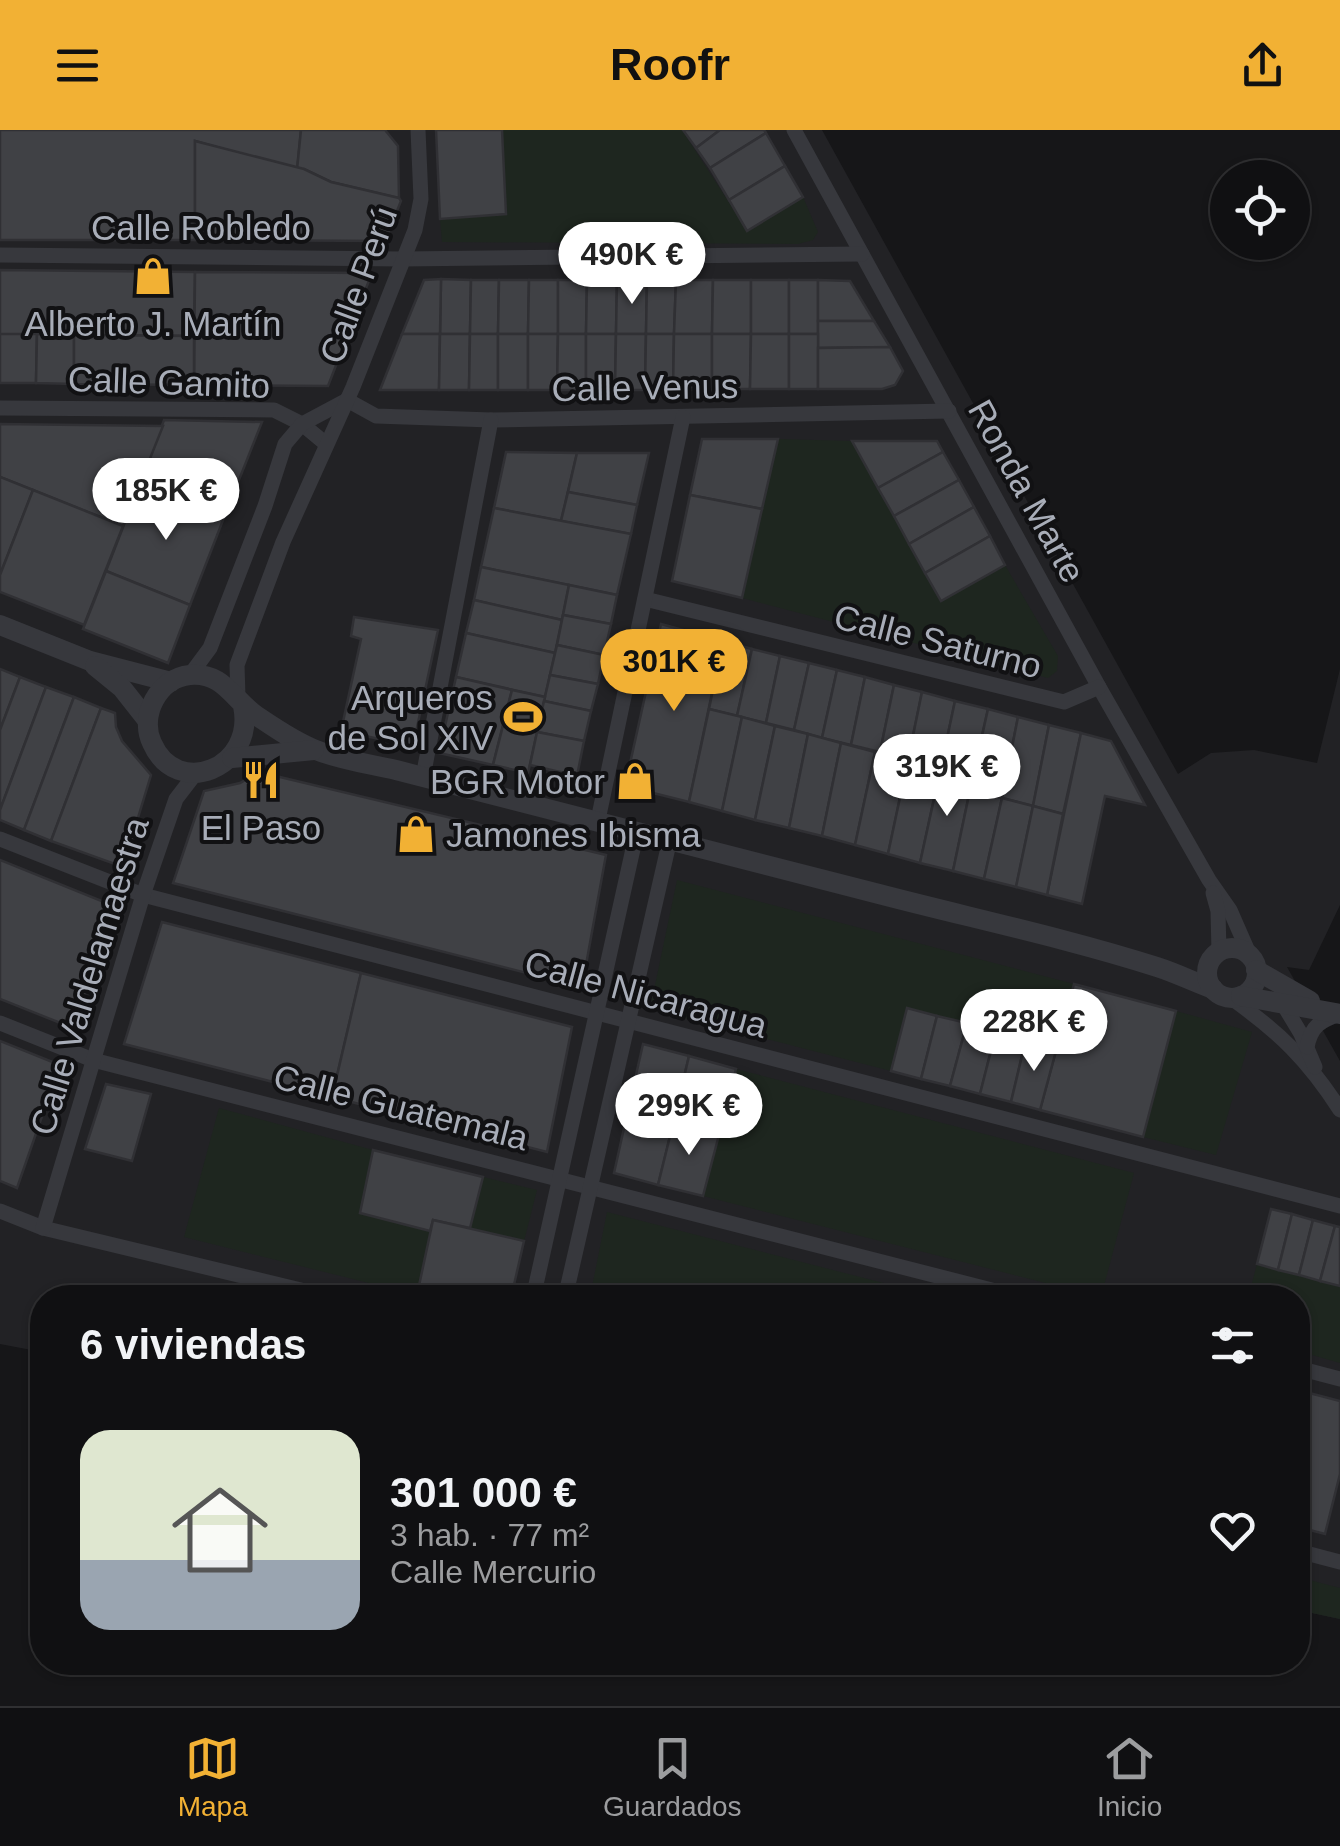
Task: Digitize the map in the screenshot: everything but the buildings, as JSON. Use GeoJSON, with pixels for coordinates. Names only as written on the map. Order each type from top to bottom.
{"type":"FeatureCollection","features":[{"type":"Feature","properties":{"kind":"street","name":"Calle Perú"},"geometry":{"type":"LineString","coordinates":[[241,702],[237,665],[283,542],[347,400],[416,230],[422,198],[418,130]]}},
{"type":"Feature","properties":{"kind":"street","name":"Ronda Marte"},"geometry":{"type":"LineString","coordinates":[[794,130],[1099,686],[1307,1046],[1321,1080]]}},
{"type":"Feature","properties":{"kind":"street","name":"Calle Robledo"},"geometry":{"type":"LineString","coordinates":[[0,256],[402,259],[862,254]]}},
{"type":"Feature","properties":{"kind":"street","name":"Calle Perú"},"geometry":{"type":"LineString","coordinates":[[302,424],[347,400]]}},
{"type":"Feature","properties":{"kind":"street","name":"Calle Venus"},"geometry":{"type":"LineString","coordinates":[[347,400],[376,416],[490,420],[949,411]]}},
{"type":"Feature","properties":{"kind":"street","name":"Calle Gamito"},"geometry":{"type":"LineString","coordinates":[[0,408],[274,410],[302,424],[326,444]]}},
{"type":"Feature","properties":{"kind":"street"},"geometry":{"type":"LineString","coordinates":[[598,820],[683,417]]}},
{"type":"Feature","properties":{"kind":"street"},"geometry":{"type":"LineString","coordinates":[[423,777],[490,420]]}},
{"type":"Feature","properties":{"kind":"street"},"geometry":{"type":"LineString","coordinates":[[302,424],[285,444],[210,648],[151,706],[148,721],[152,745],[168,764],[196,773],[215,769],[232,758],[316,750]]}},
{"type":"Feature","properties":{"kind":"street","name":"Calle Saturno"},"geometry":{"type":"LineString","coordinates":[[645,599],[1064,702],[1099,686]]}},
{"type":"Feature","properties":{"kind":"street"},"geometry":{"type":"LineString","coordinates":[[0,625],[90,661],[181,678],[209,676],[226,684],[241,702],[316,750],[1157,967],[1228,994],[1340,1014]]}},
{"type":"Feature","properties":{"kind":"street"},"geometry":{"type":"LineString","coordinates":[[90,661],[122,688],[148,721]]}},
{"type":"Feature","properties":{"kind":"street"},"geometry":{"type":"LineString","coordinates":[[232,758],[245,734],[241,702]]}},
{"type":"Feature","properties":{"kind":"street","name":"Calle Valdelamaestra"},"geometry":{"type":"LineString","coordinates":[[168,764],[176,799]]}},
{"type":"Feature","properties":{"kind":"street","name":"Calle Valdelamaestra"},"geometry":{"type":"LineString","coordinates":[[43,1228],[143,895],[176,799],[196,773]]}},
{"type":"Feature","properties":{"kind":"street"},"geometry":{"type":"LineString","coordinates":[[537,1285],[637,831]]}},
{"type":"Feature","properties":{"kind":"street","name":"Calle Nicaragua"},"geometry":{"type":"LineString","coordinates":[[0,839],[143,895],[1340,1206]]}},
{"type":"Feature","properties":{"kind":"street"},"geometry":{"type":"LineString","coordinates":[[567,1285],[670,839]]}},
{"type":"Feature","properties":{"kind":"street","name":"Ronda Marte"},"geometry":{"type":"LineString","coordinates":[[1209,880],[1218,911],[1215,956]]}},
{"type":"Feature","properties":{"kind":"street"},"geometry":{"type":"LineString","coordinates":[[1157,967],[1215,956],[1233,948],[1260,970],[1340,1014]]}},
{"type":"Feature","properties":{"kind":"street"},"geometry":{"type":"LineString","coordinates":[[1215,956],[1207,970],[1228,994]]}},
{"type":"Feature","properties":{"kind":"street"},"geometry":{"type":"LineString","coordinates":[[1228,994],[1253,986],[1260,970]]}},
{"type":"Feature","properties":{"kind":"street","name":"Ronda Marte"},"geometry":{"type":"LineString","coordinates":[[1228,994],[1282,1035],[1321,1080],[1340,1110]]}},
{"type":"Feature","properties":{"kind":"street"},"geometry":{"type":"LineString","coordinates":[[1307,1046],[1310,1032],[1322,1020],[1340,1014]]}},
{"type":"Feature","properties":{"kind":"street","name":"Calle Guatemala"},"geometry":{"type":"LineString","coordinates":[[0,1023],[93,1060],[973,1285]]}},
{"type":"Feature","properties":{"kind":"street"},"geometry":{"type":"LineString","coordinates":[[0,1210],[43,1228],[280,1285]]}},
{"type":"Feature","properties":{"kind":"street"},"geometry":{"type":"LineString","coordinates":[[1310,1371],[1340,1379]]}},
{"type":"Feature","properties":{"kind":"street"},"geometry":{"type":"LineString","coordinates":[[1310,1554],[1340,1562]]}},
{"type":"Feature","properties":{"kind":"shaded area"},"geometry":{"type":"Polygon","coordinates":[[[0,130],[822,130],[1178,774],[1211,753],[1254,750],[1317,763],[1340,669],[1340,905],[1309,970],[1287,967],[1340,1061],[1340,1619],[1310,1613],[1310,1285],[30,1285],[30,1350],[0,1344],[0,130]]]}},
{"type":"Feature","properties":{"kind":"shaded area"},"geometry":{"type":"Polygon","coordinates":[[[502,130],[682,130],[747,230],[803,197],[818,232],[813,240],[798,244],[442,242],[440,219],[506,213],[502,130]]]}},
{"type":"Feature","properties":{"kind":"shaded area"},"geometry":{"type":"Polygon","coordinates":[[[778,439],[852,441],[941,601],[1005,565],[1058,656],[1057,671],[1048,678],[742,598],[778,439]]]}},
{"type":"Feature","properties":{"kind":"shaded area"},"geometry":{"type":"Polygon","coordinates":[[[677,880],[1074,984],[1057,1047],[908,1008],[891,1071],[650,1009],[677,880]]]}},
{"type":"Feature","properties":{"kind":"shaded area"},"geometry":{"type":"Polygon","coordinates":[[[1176,1011],[1252,1032],[1216,1155],[1143,1137],[1176,1011]]]}},
{"type":"Feature","properties":{"kind":"shaded area"},"geometry":{"type":"Polygon","coordinates":[[[736,1069],[1134,1173],[1104,1285],[1054,1285],[703,1196],[736,1069]]]}},
{"type":"Feature","properties":{"kind":"shaded area"},"geometry":{"type":"Polygon","coordinates":[[[219,1108],[373,1150],[360,1213],[430,1231],[419,1285],[377,1285],[184,1237],[219,1108]]]}},
{"type":"Feature","properties":{"kind":"shaded area"},"geometry":{"type":"Polygon","coordinates":[[[483,1177],[537,1190],[524,1241],[470,1228],[483,1177]]]}},
{"type":"Feature","properties":{"kind":"shaded area"},"geometry":{"type":"Polygon","coordinates":[[[607,1212],[891,1285],[592,1285],[607,1212]]]}},
{"type":"Feature","properties":{"kind":"shaded area"},"geometry":{"type":"Polygon","coordinates":[[[1257,1264],[1340,1286],[1340,1363],[1310,1354],[1310,1285],[1251,1285],[1257,1264]]]}},
{"type":"Feature","properties":{"kind":"shaded area"},"geometry":{"type":"Polygon","coordinates":[[[1310,1580],[1340,1588],[1340,1619],[1310,1613],[1310,1580]]]}},
{"type":"Feature","properties":{"kind":"place","name":"Alberto J. Martín"},"geometry":{"type":"Point","coordinates":[153,276]}},
{"type":"Feature","properties":{"kind":"place","name":"Arqueros de Sol XIV"},"geometry":{"type":"Point","coordinates":[523,717]}},
{"type":"Feature","properties":{"kind":"place","name":"El Paso"},"geometry":{"type":"Point","coordinates":[261,780]}},
{"type":"Feature","properties":{"kind":"place","name":"BGR Motor"},"geometry":{"type":"Point","coordinates":[635,781]}},
{"type":"Feature","properties":{"kind":"place","name":"Jamones Ibisma"},"geometry":{"type":"Point","coordinates":[416,834]}}]}
